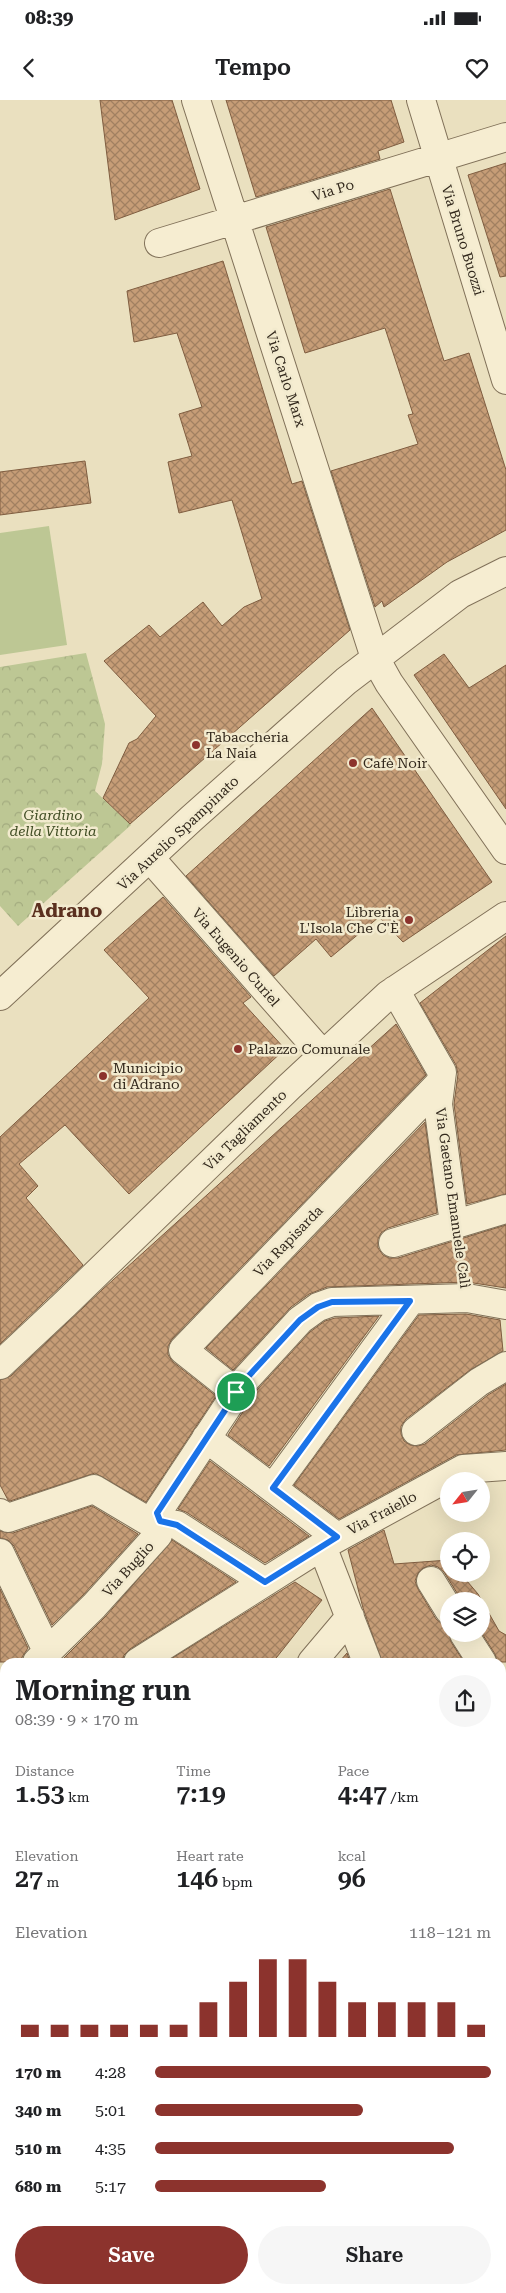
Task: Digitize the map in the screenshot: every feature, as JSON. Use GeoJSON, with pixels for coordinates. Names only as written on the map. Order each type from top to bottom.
{"type":"FeatureCollection","features":[{"type":"Feature","properties":{"kind":"street","name":"Via Carlo Marx"},"geometry":{"type":"LineString","coordinates":[[196,100],[375,658],[388,683],[506,850]]}},
{"type":"Feature","properties":{"kind":"street","name":"Via Bruno Buozzi"},"geometry":{"type":"LineString","coordinates":[[421,100],[506,380]]}},
{"type":"Feature","properties":{"kind":"street","name":"Via Po"},"geometry":{"type":"LineString","coordinates":[[159,243],[506,137]]}},
{"type":"Feature","properties":{"kind":"street","name":"Via Aurelio Spampinato"},"geometry":{"type":"LineString","coordinates":[[0,996],[258,760],[375,658],[460,594],[506,572]]}},
{"type":"Feature","properties":{"kind":"street","name":"Via Eugenio Curiel"},"geometry":{"type":"LineString","coordinates":[[150,858],[323,1055]]}},
{"type":"Feature","properties":{"kind":"street","name":"Via Tagliamento"},"geometry":{"type":"LineString","coordinates":[[0,1364],[323,1055],[395,990],[506,916]]}},
{"type":"Feature","properties":{"kind":"street","name":"Via Gaetano Emanuele Calì"},"geometry":{"type":"LineString","coordinates":[[395,990],[442,1072],[438,1104],[454,1224]]}},
{"type":"Feature","properties":{"kind":"street","name":"Via Rapisarda"},"geometry":{"type":"LineString","coordinates":[[236,1392],[183,1350],[440,1083]]}},
{"type":"Feature","properties":{"kind":"street"},"geometry":{"type":"LineString","coordinates":[[394,1243],[506,1209]]}},
{"type":"Feature","properties":{"kind":"street","name":"Via Buglio"},"geometry":{"type":"LineString","coordinates":[[42,1658],[94,1606],[158,1536],[160,1521],[157,1513],[236,1392],[300,1320],[318,1307],[332,1302],[468,1298],[506,1306]]}},
{"type":"Feature","properties":{"kind":"street"},"geometry":{"type":"LineString","coordinates":[[273,1488],[410,1301]]}},
{"type":"Feature","properties":{"kind":"street"},"geometry":{"type":"LineString","coordinates":[[416,1431],[479,1382],[506,1366]]}},
{"type":"Feature","properties":{"kind":"street"},"geometry":{"type":"LineString","coordinates":[[206,1438],[273,1488],[330,1541],[350,1617],[365,1658]]}},
{"type":"Feature","properties":{"kind":"street","name":"Via Fraiello"},"geometry":{"type":"LineString","coordinates":[[144,1658],[330,1541],[463,1470],[506,1466]]}},
{"type":"Feature","properties":{"kind":"street"},"geometry":{"type":"LineString","coordinates":[[4,1515],[94,1489],[146,1520],[177,1525],[265,1582]]}},
{"type":"Feature","properties":{"kind":"street"},"geometry":{"type":"LineString","coordinates":[[0,1553],[42,1658]]}},
{"type":"Feature","properties":{"kind":"street"},"geometry":{"type":"LineString","coordinates":[[431,1581],[440,1596]]}},
{"type":"Feature","properties":{"kind":"street"},"geometry":{"type":"LineString","coordinates":[[315,1658],[350,1617]]}},
{"type":"Feature","properties":{"kind":"street"},"geometry":{"type":"LineString","coordinates":[[469,1642],[479,1658]]}},
{"type":"Feature","properties":{"kind":"path","name":"Via Gaetano Emanuele Calì"},"geometry":{"type":"LineString","coordinates":[[454,1224],[468,1298]]}},
{"type":"Feature","properties":{"kind":"green space"},"geometry":{"type":"Polygon","coordinates":[[[49,526],[67,645],[0,655],[0,533],[49,526]]]}},
{"type":"Feature","properties":{"kind":"green space","name":"Giardino della Vittoria"},"geometry":{"type":"Polygon","coordinates":[[[86,653],[105,724],[102,764],[95,791],[131,825],[18,926],[0,906],[0,667],[86,653]]]}},
{"type":"Feature","properties":{"kind":"building"},"geometry":{"type":"Polygon","coordinates":[[[100,100],[172,100],[200,189],[115,220],[100,100]]]}},
{"type":"Feature","properties":{"kind":"building"},"geometry":{"type":"Polygon","coordinates":[[[226,100],[391,100],[404,142],[378,151],[380,159],[256,197],[226,100]]]}},
{"type":"Feature","properties":{"kind":"building"},"geometry":{"type":"Polygon","coordinates":[[[506,163],[506,276],[500,277],[468,175],[506,163]]]}},
{"type":"Feature","properties":{"kind":"building"},"geometry":{"type":"Polygon","coordinates":[[[390,189],[444,361],[469,353],[506,470],[506,530],[447,562],[384,607],[382,601],[375,607],[331,471],[418,444],[408,415],[413,414],[385,328],[305,353],[266,227],[390,189]]]}},
{"type":"Feature","properties":{"kind":"building"},"geometry":{"type":"Polygon","coordinates":[[[223,261],[292,484],[302,481],[350,630],[130,824],[103,798],[129,743],[137,739],[156,716],[104,661],[149,625],[160,637],[203,602],[222,626],[244,607],[262,599],[232,500],[179,513],[168,462],[192,456],[179,414],[202,407],[177,333],[134,342],[127,291],[223,261]]]}},
{"type":"Feature","properties":{"kind":"building"},"geometry":{"type":"Polygon","coordinates":[[[85,461],[91,503],[0,515],[0,472],[85,461]]]}},
{"type":"Feature","properties":{"kind":"building"},"geometry":{"type":"Polygon","coordinates":[[[444,654],[469,688],[506,665],[506,809],[414,675],[444,654]]]}},
{"type":"Feature","properties":{"kind":"building"},"geometry":{"type":"Polygon","coordinates":[[[372,708],[492,882],[403,942],[379,917],[331,957],[316,939],[274,976],[186,876],[372,708]]]}},
{"type":"Feature","properties":{"kind":"building","name":"Palazzo Comunale"},"geometry":{"type":"Polygon","coordinates":[[[163,897],[251,997],[243,1003],[285,1049],[129,1194],[65,1125],[19,1164],[38,1186],[26,1198],[83,1265],[0,1344],[0,1137],[149,998],[104,950],[163,897]]]}},
{"type":"Feature","properties":{"kind":"building"},"geometry":{"type":"Polygon","coordinates":[[[506,936],[506,1194],[467,1204],[454,1104],[458,1074],[456,1065],[420,1003],[506,936]]]}},
{"type":"Feature","properties":{"kind":"building"},"geometry":{"type":"Polygon","coordinates":[[[396,1024],[426,1075],[172,1339],[168,1346],[168,1355],[173,1362],[216,1396],[146,1502],[95,1473],[10,1501],[8,1500],[0,1485],[0,1380],[11,1376],[103,1289],[396,1024]]]}},
{"type":"Feature","properties":{"kind":"building"},"geometry":{"type":"Polygon","coordinates":[[[425,1122],[437,1213],[388,1228],[381,1233],[378,1239],[378,1248],[383,1255],[389,1258],[398,1258],[506,1225],[506,1288],[467,1282],[327,1287],[309,1294],[291,1307],[233,1370],[206,1348],[425,1122]]]}},
{"type":"Feature","properties":{"kind":"building"},"geometry":{"type":"Polygon","coordinates":[[[466,1314],[500,1320],[503,1351],[470,1370],[406,1419],[401,1426],[401,1434],[404,1441],[410,1445],[418,1446],[425,1444],[488,1395],[506,1384],[506,1450],[456,1455],[339,1519],[294,1485],[419,1315],[466,1314]]]}},
{"type":"Feature","properties":{"kind":"building"},"geometry":{"type":"Polygon","coordinates":[[[379,1316],[269,1466],[228,1435],[257,1390],[310,1332],[325,1321],[335,1318],[379,1316]]]}},
{"type":"Feature","properties":{"kind":"building"},"geometry":{"type":"Polygon","coordinates":[[[210,1461],[309,1536],[265,1563],[186,1512],[178,1509],[210,1461]]]}},
{"type":"Feature","properties":{"kind":"building"},"geometry":{"type":"Polygon","coordinates":[[[92,1506],[138,1534],[83,1595],[52,1625],[14,1546],[8,1540],[0,1538],[0,1531],[13,1533],[92,1506]]]}},
{"type":"Feature","properties":{"kind":"building"},"geometry":{"type":"Polygon","coordinates":[[[384,1530],[394,1564],[440,1561],[440,1569],[431,1565],[423,1568],[418,1573],[415,1581],[436,1619],[440,1622],[440,1642],[451,1642],[461,1658],[381,1658],[363,1608],[348,1550],[384,1530]]]}},
{"type":"Feature","properties":{"kind":"building"},"geometry":{"type":"Polygon","coordinates":[[[172,1540],[236,1582],[130,1649],[123,1658],[64,1658],[106,1616],[172,1540]]]}},
{"type":"Feature","properties":{"kind":"building"},"geometry":{"type":"Polygon","coordinates":[[[295,1582],[322,1600],[276,1658],[172,1658],[295,1582]]]}},
{"type":"Feature","properties":{"kind":"building"},"geometry":{"type":"Polygon","coordinates":[[[450,1582],[468,1582],[476,1592],[456,1592],[450,1582]]]}},
{"type":"Feature","properties":{"kind":"building"},"geometry":{"type":"Polygon","coordinates":[[[0,1589],[28,1648],[22,1658],[0,1658],[0,1589]]]}},
{"type":"Feature","properties":{"kind":"building"},"geometry":{"type":"Polygon","coordinates":[[[490,1615],[499,1631],[506,1635],[506,1658],[496,1658],[487,1642],[490,1642],[490,1615]]]}},
{"type":"Feature","properties":{"kind":"place","name":"Tabaccheria La Naia"},"geometry":{"type":"Point","coordinates":[196,745]}},
{"type":"Feature","properties":{"kind":"place","name":"Cafè Noir"},"geometry":{"type":"Point","coordinates":[353,763]}},
{"type":"Feature","properties":{"kind":"place","name":"Libreria L'Isola Che C'È"},"geometry":{"type":"Point","coordinates":[409,920]}},
{"type":"Feature","properties":{"kind":"place","name":"Palazzo Comunale"},"geometry":{"type":"Point","coordinates":[238,1049]}},
{"type":"Feature","properties":{"kind":"place","name":"Municipio di Adrano"},"geometry":{"type":"Point","coordinates":[103,1076]}},
{"type":"Feature","properties":{"kind":"district","name":"Adrano"},"geometry":{"type":"Point","coordinates":[67,910]}},
{"type":"Feature","properties":{"kind":"route"},"geometry":{"type":"LineString","coordinates":[[410,1301],[273,1488],[337,1537],[265,1582],[177,1525],[160,1521],[157,1513],[236,1392],[300,1320],[318,1307],[332,1302],[410,1301]]}}]}
